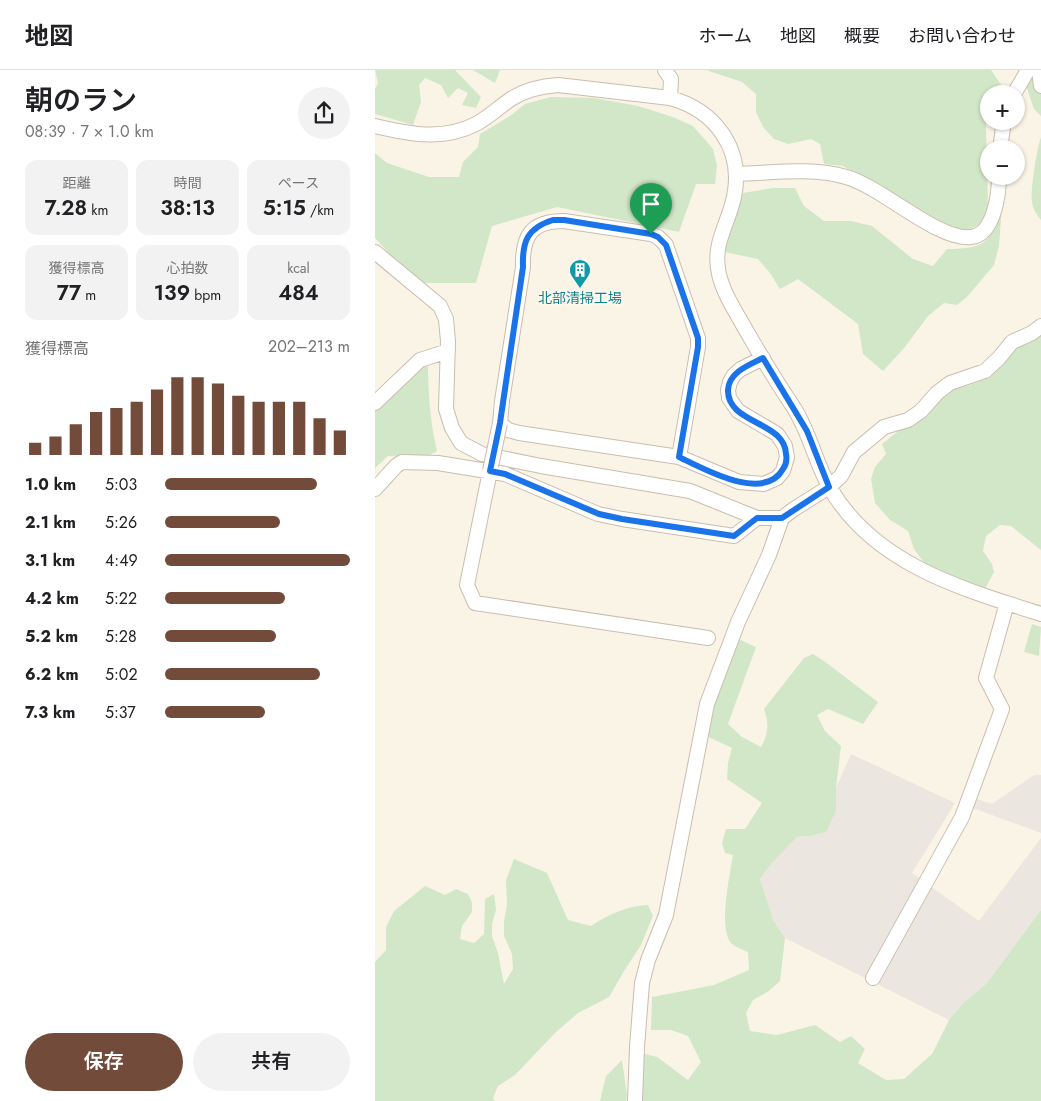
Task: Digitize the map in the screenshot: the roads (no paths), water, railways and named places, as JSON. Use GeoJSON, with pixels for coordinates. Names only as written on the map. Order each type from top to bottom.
{"type":"FeatureCollection","features":[{"type":"Feature","properties":{"kind":"street"},"geometry":{"type":"LineString","coordinates":[[665,70],[671,79],[670,98]]}},
{"type":"Feature","properties":{"kind":"street"},"geometry":{"type":"LineString","coordinates":[[1019,85],[1028,70]]}},
{"type":"Feature","properties":{"kind":"street"},"geometry":{"type":"LineString","coordinates":[[1039,70],[1041,86]]}},
{"type":"Feature","properties":{"kind":"street"},"geometry":{"type":"LineString","coordinates":[[375,126],[428,136],[449,133],[477,124],[511,98],[542,86],[574,85],[670,98],[685,102],[698,109],[715,123],[723,134],[732,152],[736,174],[734,197],[720,238],[717,262],[719,274],[729,300],[807,431],[829,487],[855,523],[910,565],[947,582],[1041,614]]}},
{"type":"Feature","properties":{"kind":"street"},"geometry":{"type":"LineString","coordinates":[[736,174],[823,171],[848,177],[874,189],[935,227],[952,235],[971,237],[985,230],[992,216],[998,185]]}},
{"type":"Feature","properties":{"kind":"street"},"geometry":{"type":"LineString","coordinates":[[679,457],[698,338],[666,245],[658,237],[651,234],[564,220],[542,223],[532,230],[523,248],[523,267],[500,423],[467,585],[475,602],[708,638]]}},
{"type":"Feature","properties":{"kind":"street"},"geometry":{"type":"LineString","coordinates":[[375,252],[440,306],[446,319],[448,351],[446,409],[452,428],[461,442],[482,454],[690,491],[757,518],[782,518],[829,487],[841,476],[854,452],[865,442],[885,427],[908,420],[921,411],[937,393],[950,383],[985,371],[1012,342],[1041,326]]}},
{"type":"Feature","properties":{"kind":"street"},"geometry":{"type":"LineString","coordinates":[[375,403],[420,360],[448,351]]}},
{"type":"Feature","properties":{"kind":"street"},"geometry":{"type":"LineString","coordinates":[[500,423],[508,430],[519,433],[679,457],[739,482],[765,484],[777,478],[783,470],[787,457],[782,440],[777,434],[737,410],[729,398],[728,390],[730,382],[741,369],[763,358]]}},
{"type":"Feature","properties":{"kind":"street"},"geometry":{"type":"LineString","coordinates":[[375,489],[402,462],[438,463],[505,474],[599,514],[622,519],[734,536],[757,518]]}},
{"type":"Feature","properties":{"kind":"street"},"geometry":{"type":"LineString","coordinates":[[635,1101],[642,983],[648,960],[666,915],[707,704],[737,622],[769,555],[782,518]]}},
{"type":"Feature","properties":{"kind":"street"},"geometry":{"type":"LineString","coordinates":[[873,978],[962,816],[1002,710],[986,678],[1007,603]]}},
{"type":"Feature","properties":{"kind":"place","name":"北部清掃工場"},"geometry":{"type":"Point","coordinates":[580,289]}}]}
